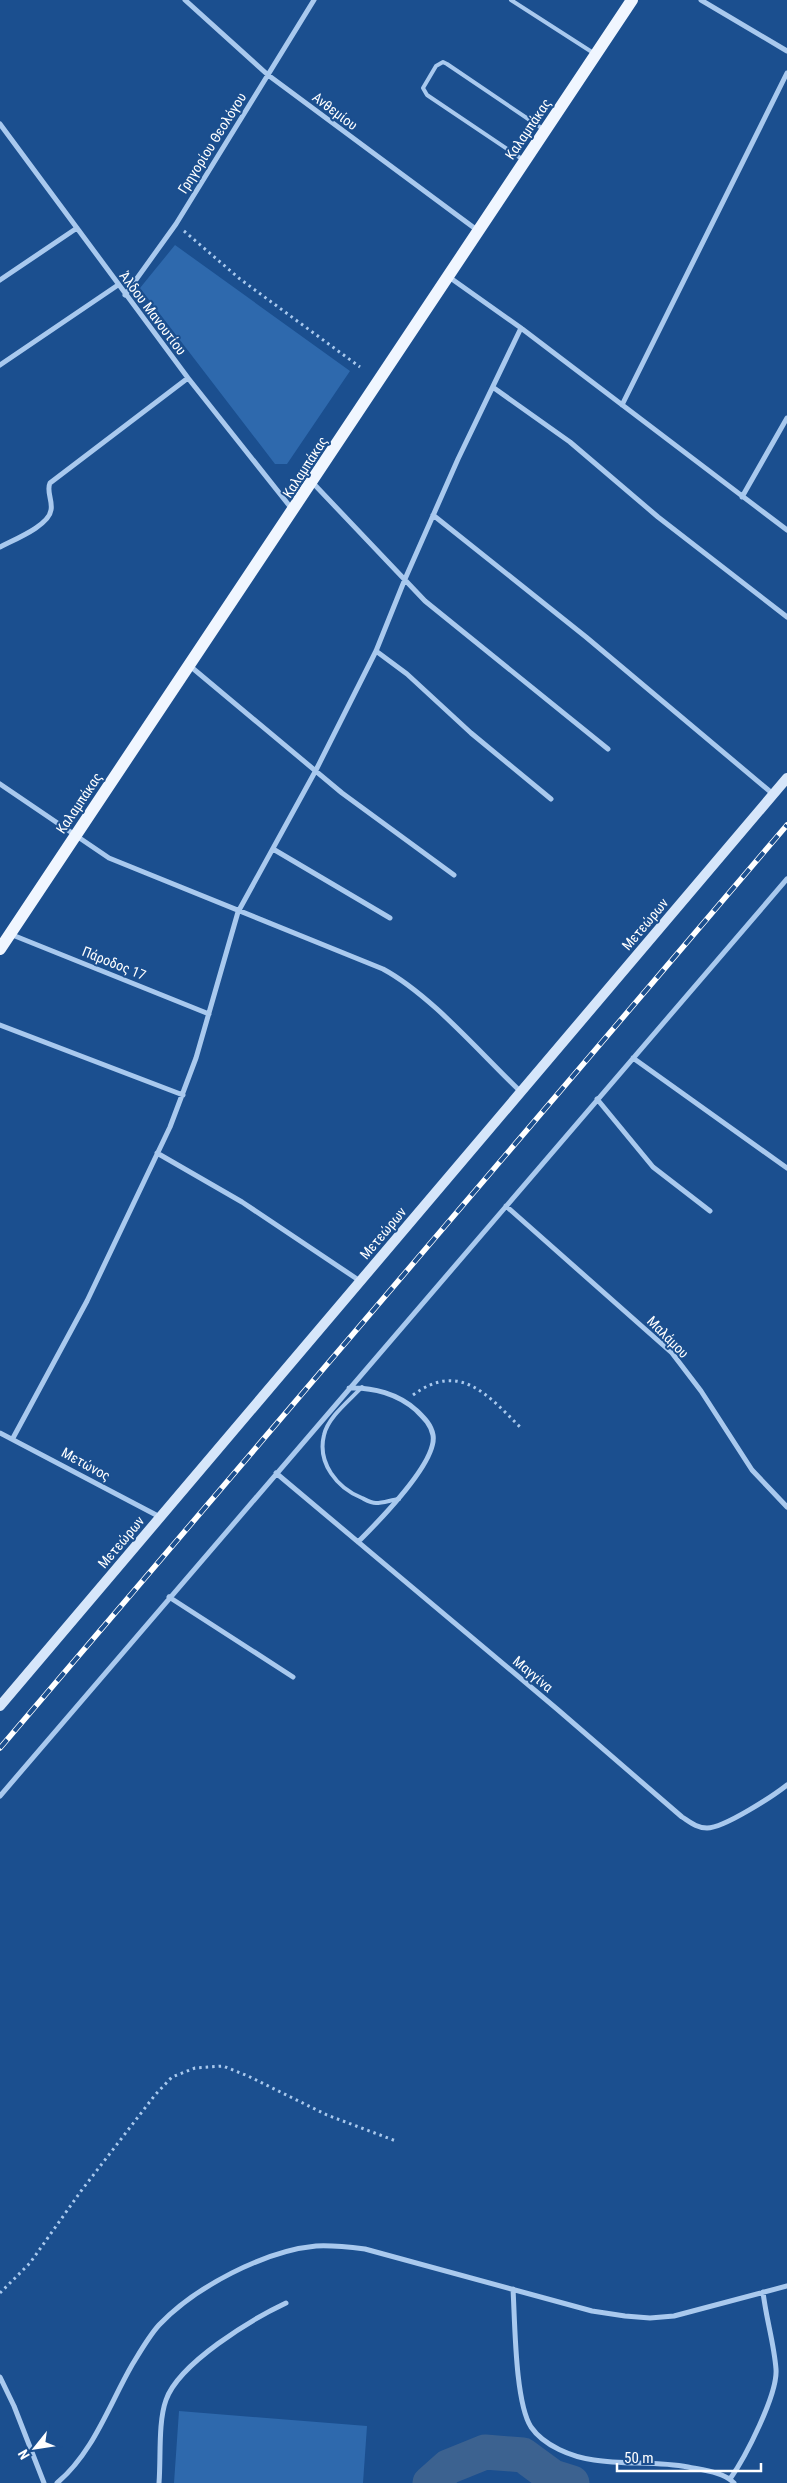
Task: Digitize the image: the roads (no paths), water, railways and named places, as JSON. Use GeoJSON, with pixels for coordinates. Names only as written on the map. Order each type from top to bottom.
{"type":"FeatureCollection","features":[{"type":"Feature","properties":{"kind":"main road","name":"Καλαμπάκας"},"geometry":{"type":"LineString","coordinates":[[0,949],[294,511],[478,230],[632,0]]}},
{"type":"Feature","properties":{"kind":"street","name":"Ανθεμίου"},"geometry":{"type":"LineString","coordinates":[[185,0],[268,75],[478,230]]}},
{"type":"Feature","properties":{"kind":"street","name":"Γρηγορίου Θεολόγου"},"geometry":{"type":"LineString","coordinates":[[125,295],[176,224],[314,0]]}},
{"type":"Feature","properties":{"kind":"street"},"geometry":{"type":"LineString","coordinates":[[701,0],[787,51]]}},
{"type":"Feature","properties":{"kind":"street"},"geometry":{"type":"LineString","coordinates":[[622,405],[787,73]]}},
{"type":"Feature","properties":{"kind":"street","name":"Άλδου Μανουτίου"},"geometry":{"type":"LineString","coordinates":[[0,124],[2,132],[77,228],[188,378],[294,511]]}},
{"type":"Feature","properties":{"kind":"street"},"geometry":{"type":"LineString","coordinates":[[0,280],[77,228]]}},
{"type":"Feature","properties":{"kind":"street"},"geometry":{"type":"LineString","coordinates":[[448,276],[522,328],[787,530]]}},
{"type":"Feature","properties":{"kind":"street"},"geometry":{"type":"LineString","coordinates":[[0,366],[118,284]]}},
{"type":"Feature","properties":{"kind":"street"},"geometry":{"type":"LineString","coordinates":[[13,1438],[87,1301],[183,1095],[209,1014],[238,912],[316,770],[376,651],[404,579],[522,328]]}},
{"type":"Feature","properties":{"kind":"street"},"geometry":{"type":"LineString","coordinates":[[0,547],[35,528],[48,518],[51,509],[48,489],[50,483],[188,378]]}},
{"type":"Feature","properties":{"kind":"street"},"geometry":{"type":"LineString","coordinates":[[494,388],[570,442],[658,517],[787,617]]}},
{"type":"Feature","properties":{"kind":"street"},"geometry":{"type":"LineString","coordinates":[[742,497],[787,418]]}},
{"type":"Feature","properties":{"kind":"street"},"geometry":{"type":"LineString","coordinates":[[312,482],[424,601],[608,749]]}},
{"type":"Feature","properties":{"kind":"street"},"geometry":{"type":"LineString","coordinates":[[433,515],[586,637],[773,794]]}},
{"type":"Feature","properties":{"kind":"street"},"geometry":{"type":"LineString","coordinates":[[376,651],[407,674],[471,732],[551,799]]}},
{"type":"Feature","properties":{"kind":"street"},"geometry":{"type":"LineString","coordinates":[[190,666],[342,793],[454,875]]}},
{"type":"Feature","properties":{"kind":"street","name":"Μετεώρων"},"geometry":{"type":"LineString","coordinates":[[0,1706],[787,778]]}},
{"type":"Feature","properties":{"kind":"street"},"geometry":{"type":"LineString","coordinates":[[0,784],[75,837],[109,858],[238,912],[383,969],[399,978],[418,992],[520,1092]]}},
{"type":"Feature","properties":{"kind":"street"},"geometry":{"type":"LineString","coordinates":[[273,849],[390,918]]}},
{"type":"Feature","properties":{"kind":"street"},"geometry":{"type":"LineString","coordinates":[[0,1796],[787,879]]}},
{"type":"Feature","properties":{"kind":"street","name":"Πάροδος 17"},"geometry":{"type":"LineString","coordinates":[[10,934],[209,1014]]}},
{"type":"Feature","properties":{"kind":"street"},"geometry":{"type":"LineString","coordinates":[[0,1025],[183,1095]]}},
{"type":"Feature","properties":{"kind":"street"},"geometry":{"type":"LineString","coordinates":[[633,1058],[787,1168]]}},
{"type":"Feature","properties":{"kind":"street"},"geometry":{"type":"LineString","coordinates":[[598,1099],[653,1167],[710,1211]]}},
{"type":"Feature","properties":{"kind":"street"},"geometry":{"type":"LineString","coordinates":[[157,1153],[242,1202],[360,1281]]}},
{"type":"Feature","properties":{"kind":"street","name":"Μαλάμου"},"geometry":{"type":"LineString","coordinates":[[506,1206],[672,1353],[701,1391],[752,1470],[787,1507]]}},
{"type":"Feature","properties":{"kind":"street"},"geometry":{"type":"LineString","coordinates":[[349,1388],[362,1388],[396,1395],[428,1422],[434,1435],[432,1450],[398,1499],[358,1542]]}},
{"type":"Feature","properties":{"kind":"street","name":"Μετώνος"},"geometry":{"type":"LineString","coordinates":[[0,1433],[13,1438],[160,1518]]}},
{"type":"Feature","properties":{"kind":"street","name":"Μαγγίνα"},"geometry":{"type":"LineString","coordinates":[[276,1473],[695,1826],[713,1828],[787,1785]]}},
{"type":"Feature","properties":{"kind":"street"},"geometry":{"type":"LineString","coordinates":[[169,1597],[293,1677]]}},
{"type":"Feature","properties":{"kind":"street"},"geometry":{"type":"LineString","coordinates":[[58,2483],[73,2468],[91,2442],[132,2366],[158,2326],[184,2303],[247,2267],[301,2248],[332,2246],[366,2249],[406,2258],[592,2311],[650,2318],[674,2316],[787,2286]]}},
{"type":"Feature","properties":{"kind":"street"},"geometry":{"type":"LineString","coordinates":[[513,2289],[521,2400],[532,2428],[541,2436],[562,2450],[595,2460],[674,2464],[708,2471],[732,2481],[774,2388],[776,2371],[762,2292]]}},
{"type":"Feature","properties":{"kind":"street"},"geometry":{"type":"LineString","coordinates":[[159,2483],[164,2410],[169,2393],[189,2370],[218,2344],[254,2319],[286,2303]]}},
{"type":"Feature","properties":{"kind":"street"},"geometry":{"type":"LineString","coordinates":[[0,2377],[17,2414],[44,2483]]}},
{"type":"Feature","properties":{"kind":"lane"},"geometry":{"type":"LineString","coordinates":[[511,0],[596,55]]}},
{"type":"Feature","properties":{"kind":"lane"},"geometry":{"type":"LineString","coordinates":[[525,161],[424,92],[424,84],[436,66],[443,62],[448,64],[545,131]]}},
{"type":"Feature","properties":{"kind":"lane"},"geometry":{"type":"LineString","coordinates":[[362,1388],[336,1415],[324,1434],[322,1449],[325,1463],[334,1479],[352,1494],[374,1504],[398,1499]]}},
{"type":"Feature","properties":{"kind":"lane"},"geometry":{"type":"LineString","coordinates":[[331,1409],[336,1415]]}},
{"type":"Feature","properties":{"kind":"waterway"},"geometry":{"type":"LineString","coordinates":[[430,2483],[448,2467],[485,2452],[523,2455],[553,2477],[572,2483]]}},
{"type":"Feature","properties":{"kind":"railway"},"geometry":{"type":"LineString","coordinates":[[0,1748],[787,825]]}}]}
